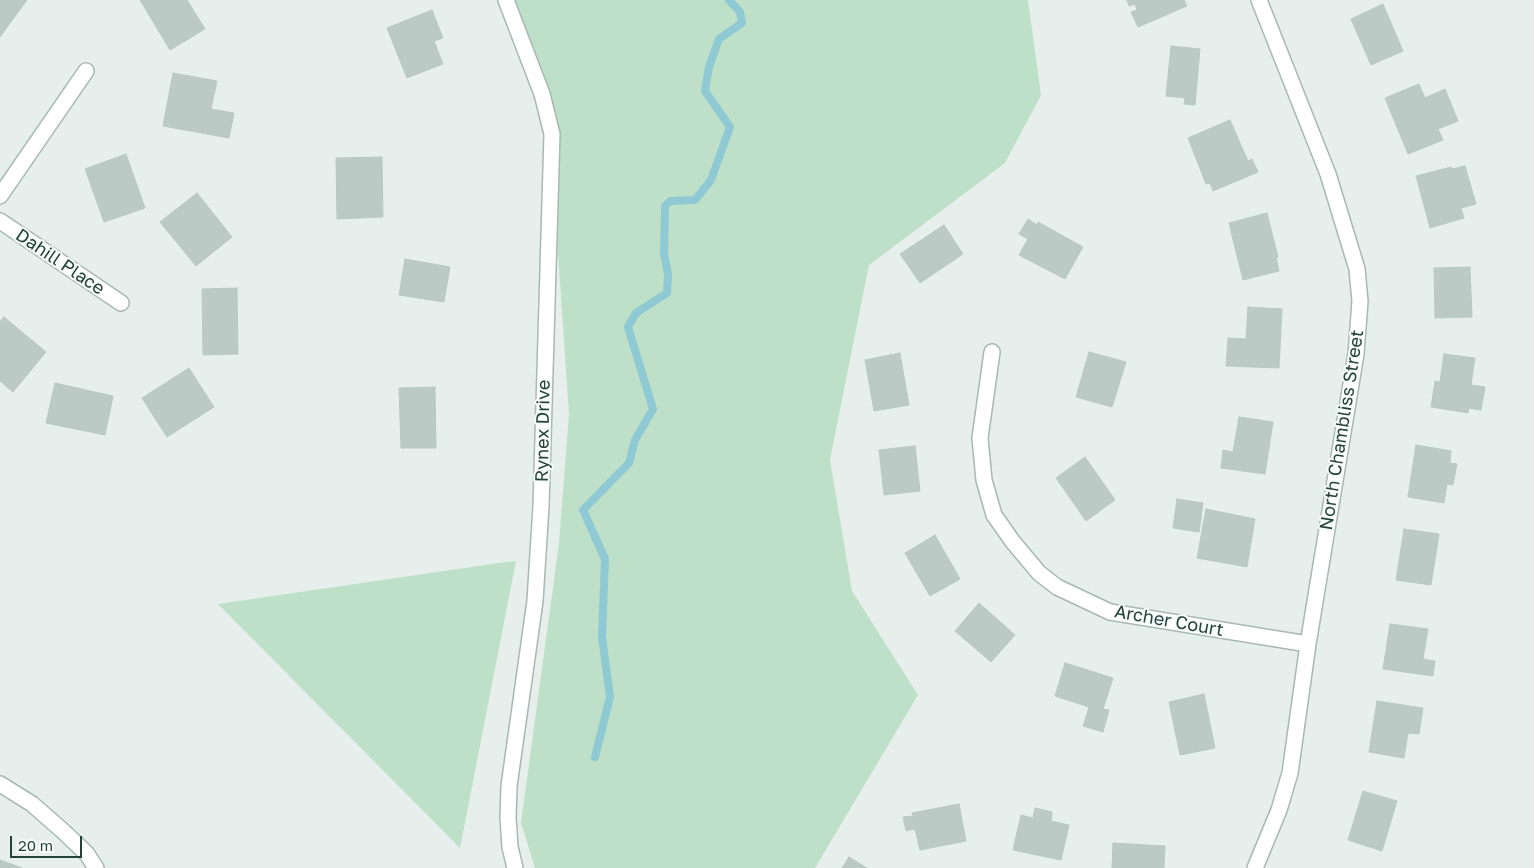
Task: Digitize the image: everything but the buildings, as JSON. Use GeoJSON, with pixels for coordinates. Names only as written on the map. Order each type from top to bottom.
{"type":"FeatureCollection","features":[{"type":"Feature","properties":{"kind":"street","name":"Rynex Drive"},"geometry":{"type":"LineString","coordinates":[[506,0],[542,94],[552,134],[542,506],[535,601],[509,786],[508,818],[510,847],[515,868]]}},
{"type":"Feature","properties":{"kind":"street","name":"North Chambliss Street"},"geometry":{"type":"LineString","coordinates":[[1255,868],[1279,810],[1290,773],[1308,644],[1356,354],[1360,302],[1357,269],[1328,174],[1260,0]]}},
{"type":"Feature","properties":{"kind":"street"},"geometry":{"type":"LineString","coordinates":[[0,196],[86,71]]}},
{"type":"Feature","properties":{"kind":"street","name":"Dahill Place"},"geometry":{"type":"LineString","coordinates":[[0,221],[121,303]]}},
{"type":"Feature","properties":{"kind":"street","name":"Archer Court"},"geometry":{"type":"LineString","coordinates":[[992,352],[980,438],[984,480],[994,515],[1013,542],[1039,573],[1057,587],[1110,612],[1308,644]]}},
{"type":"Feature","properties":{"kind":"street"},"geometry":{"type":"LineString","coordinates":[[0,784],[32,804],[87,854],[96,868]]}},
{"type":"Feature","properties":{"kind":"green space"},"geometry":{"type":"Polygon","coordinates":[[[508,0],[1028,0],[1041,95],[1005,163],[869,265],[830,460],[852,591],[918,695],[815,868],[535,868],[521,823],[559,543],[569,414],[549,120],[508,0]]]}},
{"type":"Feature","properties":{"kind":"green space"},"geometry":{"type":"Polygon","coordinates":[[[516,561],[460,848],[218,604],[499,563],[516,561]]]}},
{"type":"Feature","properties":{"kind":"waterway"},"geometry":{"type":"LineString","coordinates":[[595,757],[610,697],[602,637],[605,559],[583,510],[629,463],[635,440],[653,409],[628,327],[636,313],[667,293],[668,274],[664,254],[665,206],[670,201],[695,200],[711,180],[730,127],[705,91],[709,67],[719,39],[742,23],[740,12],[729,0]]}}]}
